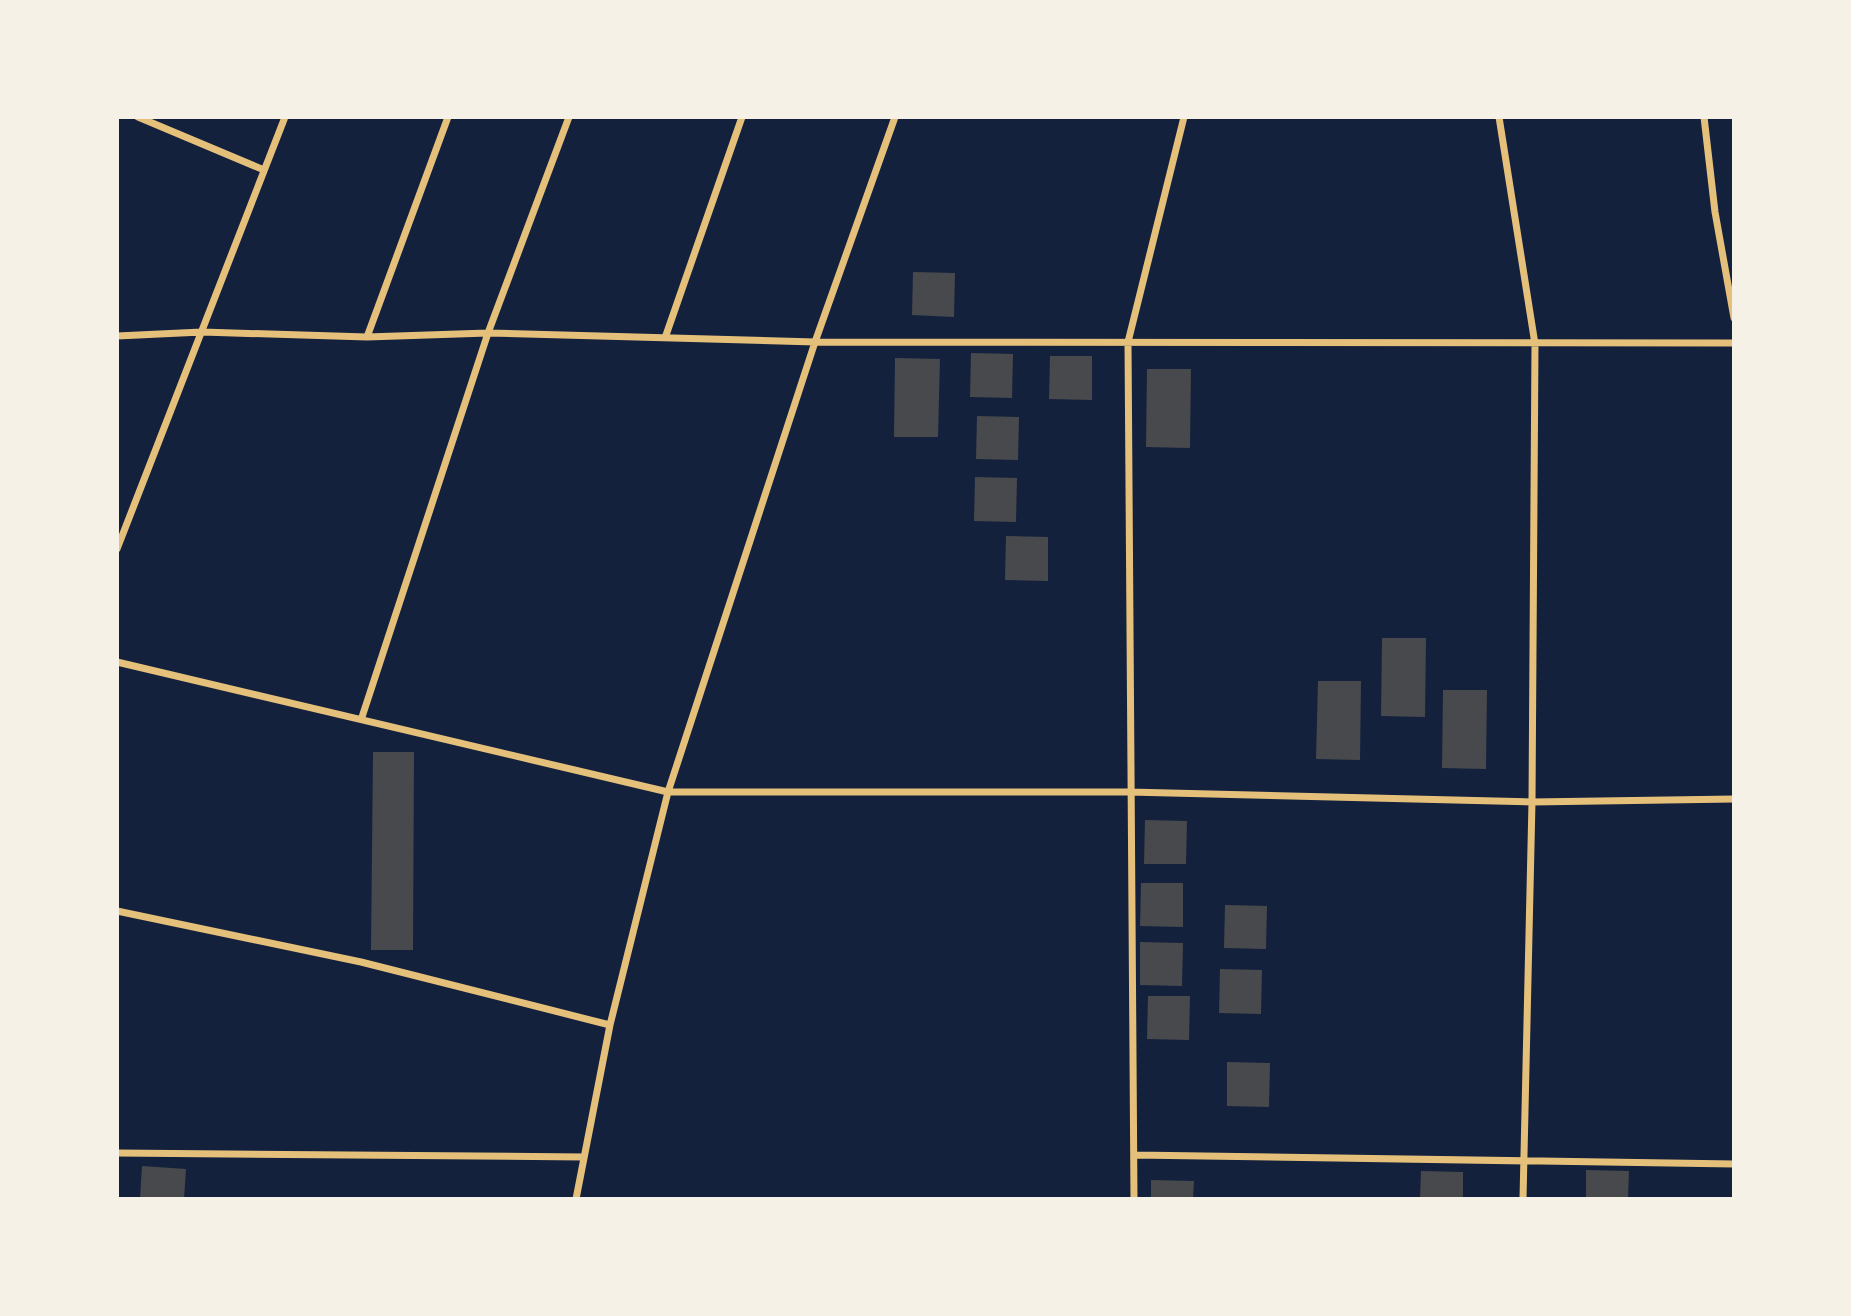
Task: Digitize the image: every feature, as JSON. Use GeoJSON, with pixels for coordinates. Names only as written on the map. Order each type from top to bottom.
{"type":"FeatureCollection","features":[{"type":"Feature","properties":{"kind":"street"},"geometry":{"type":"LineString","coordinates":[[138,117],[264,170]]}},
{"type":"Feature","properties":{"kind":"street"},"geometry":{"type":"LineString","coordinates":[[117,549],[285,117]]}},
{"type":"Feature","properties":{"kind":"street"},"geometry":{"type":"LineString","coordinates":[[368,337],[448,117]]}},
{"type":"Feature","properties":{"kind":"street"},"geometry":{"type":"LineString","coordinates":[[362,717],[488,333],[569,117]]}},
{"type":"Feature","properties":{"kind":"street"},"geometry":{"type":"LineString","coordinates":[[665,338],[742,117]]}},
{"type":"Feature","properties":{"kind":"street"},"geometry":{"type":"LineString","coordinates":[[576,1199],[610,1025],[668,792],[815,342],[895,117]]}},
{"type":"Feature","properties":{"kind":"street"},"geometry":{"type":"LineString","coordinates":[[1134,1199],[1129,792],[1128,342],[1184,117]]}},
{"type":"Feature","properties":{"kind":"street"},"geometry":{"type":"LineString","coordinates":[[1499,117],[1535,344],[1532,802],[1523,1199]]}},
{"type":"Feature","properties":{"kind":"street"},"geometry":{"type":"LineString","coordinates":[[1704,117],[1715,212],[1734,317]]}},
{"type":"Feature","properties":{"kind":"street"},"geometry":{"type":"LineString","coordinates":[[117,336],[202,332],[368,337],[488,333],[815,342],[1734,343]]}},
{"type":"Feature","properties":{"kind":"street"},"geometry":{"type":"LineString","coordinates":[[117,662],[362,717],[668,792],[1129,792],[1532,802],[1734,799]]}},
{"type":"Feature","properties":{"kind":"street"},"geometry":{"type":"LineString","coordinates":[[117,911],[361,962],[610,1025]]}},
{"type":"Feature","properties":{"kind":"street"},"geometry":{"type":"LineString","coordinates":[[117,1153],[584,1157]]}},
{"type":"Feature","properties":{"kind":"street"},"geometry":{"type":"LineString","coordinates":[[1135,1155],[1734,1164]]}},
{"type":"Feature","properties":{"kind":"building"},"geometry":{"type":"Polygon","coordinates":[[[913,272],[955,273],[954,317],[912,315],[913,272]]]}},
{"type":"Feature","properties":{"kind":"building"},"geometry":{"type":"Polygon","coordinates":[[[971,353],[1013,354],[1012,398],[970,397],[971,353]]]}},
{"type":"Feature","properties":{"kind":"building"},"geometry":{"type":"Polygon","coordinates":[[[1050,356],[1092,356],[1092,400],[1049,399],[1050,356]]]}},
{"type":"Feature","properties":{"kind":"building"},"geometry":{"type":"Polygon","coordinates":[[[895,358],[940,359],[938,437],[894,437],[895,358]]]}},
{"type":"Feature","properties":{"kind":"building"},"geometry":{"type":"Polygon","coordinates":[[[1147,369],[1191,369],[1190,448],[1146,447],[1147,369]]]}},
{"type":"Feature","properties":{"kind":"building"},"geometry":{"type":"Polygon","coordinates":[[[977,416],[1019,417],[1018,460],[976,459],[977,416]]]}},
{"type":"Feature","properties":{"kind":"building"},"geometry":{"type":"Polygon","coordinates":[[[975,477],[1017,478],[1016,522],[974,521],[975,477]]]}},
{"type":"Feature","properties":{"kind":"building"},"geometry":{"type":"Polygon","coordinates":[[[1006,536],[1048,537],[1048,581],[1005,580],[1006,536]]]}},
{"type":"Feature","properties":{"kind":"building"},"geometry":{"type":"Polygon","coordinates":[[[1382,638],[1426,638],[1425,717],[1381,716],[1382,638]]]}},
{"type":"Feature","properties":{"kind":"building"},"geometry":{"type":"Polygon","coordinates":[[[1318,681],[1361,681],[1360,760],[1316,759],[1318,681]]]}},
{"type":"Feature","properties":{"kind":"building"},"geometry":{"type":"Polygon","coordinates":[[[1443,690],[1487,690],[1486,769],[1442,768],[1443,690]]]}},
{"type":"Feature","properties":{"kind":"building"},"geometry":{"type":"Polygon","coordinates":[[[373,752],[414,752],[413,950],[371,950],[373,752]]]}},
{"type":"Feature","properties":{"kind":"building"},"geometry":{"type":"Polygon","coordinates":[[[1145,820],[1187,821],[1186,864],[1144,864],[1145,820]]]}},
{"type":"Feature","properties":{"kind":"building"},"geometry":{"type":"Polygon","coordinates":[[[1141,883],[1183,883],[1183,927],[1140,926],[1141,883]]]}},
{"type":"Feature","properties":{"kind":"building"},"geometry":{"type":"Polygon","coordinates":[[[1225,905],[1267,906],[1266,949],[1224,948],[1225,905]]]}},
{"type":"Feature","properties":{"kind":"building"},"geometry":{"type":"Polygon","coordinates":[[[1140,942],[1183,943],[1182,986],[1140,985],[1140,942]]]}},
{"type":"Feature","properties":{"kind":"building"},"geometry":{"type":"Polygon","coordinates":[[[1220,969],[1262,970],[1261,1014],[1219,1013],[1220,969]]]}},
{"type":"Feature","properties":{"kind":"building"},"geometry":{"type":"Polygon","coordinates":[[[1148,996],[1190,996],[1189,1040],[1147,1039],[1148,996]]]}},
{"type":"Feature","properties":{"kind":"building"},"geometry":{"type":"Polygon","coordinates":[[[1227,1062],[1270,1063],[1269,1107],[1227,1106],[1227,1062]]]}},
{"type":"Feature","properties":{"kind":"building"},"geometry":{"type":"Polygon","coordinates":[[[142,1166],[186,1169],[184,1199],[140,1199],[142,1166]]]}},
{"type":"Feature","properties":{"kind":"building"},"geometry":{"type":"Polygon","coordinates":[[[1586,1170],[1629,1171],[1628,1199],[1586,1199],[1586,1170]]]}},
{"type":"Feature","properties":{"kind":"building"},"geometry":{"type":"Polygon","coordinates":[[[1421,1171],[1463,1172],[1463,1199],[1420,1199],[1421,1171]]]}},
{"type":"Feature","properties":{"kind":"building"},"geometry":{"type":"Polygon","coordinates":[[[1151,1180],[1194,1181],[1193,1199],[1151,1199],[1151,1180]]]}}]}
